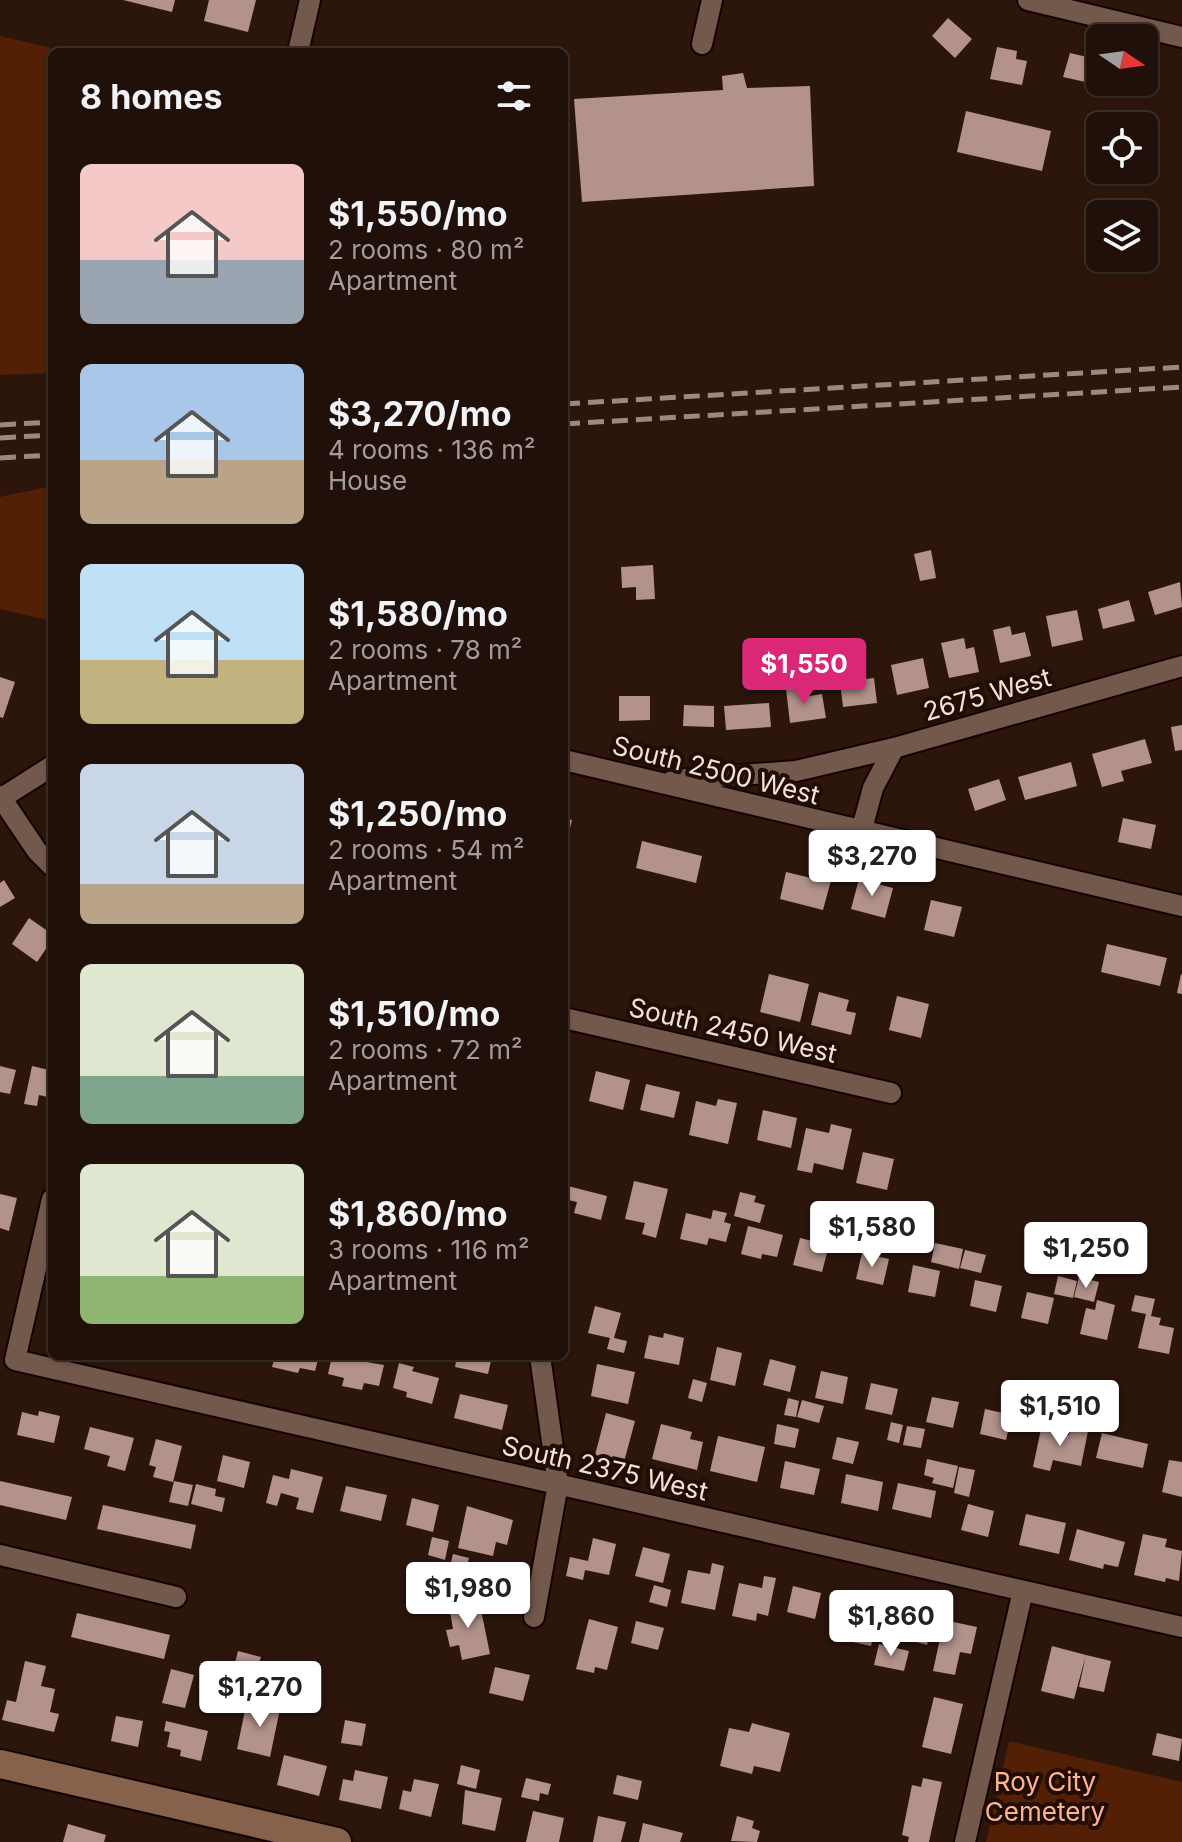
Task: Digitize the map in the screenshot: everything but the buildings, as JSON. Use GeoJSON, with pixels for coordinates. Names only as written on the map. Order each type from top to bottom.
{"type":"FeatureCollection","features":[{"type":"Feature","properties":{"kind":"street"},"geometry":{"type":"LineString","coordinates":[[299,48],[310,0]]}},
{"type":"Feature","properties":{"kind":"street"},"geometry":{"type":"LineString","coordinates":[[702,44],[712,0]]}},
{"type":"Feature","properties":{"kind":"street"},"geometry":{"type":"LineString","coordinates":[[1028,0],[1182,37]]}},
{"type":"Feature","properties":{"kind":"street","name":"2675 West"},"geometry":{"type":"LineString","coordinates":[[654,781],[796,771],[894,748],[1182,666]]}},
{"type":"Feature","properties":{"kind":"street"},"geometry":{"type":"LineString","coordinates":[[861,832],[873,788],[894,748]]}},
{"type":"Feature","properties":{"kind":"street","name":"South 2500 West"},"geometry":{"type":"LineString","coordinates":[[568,761],[1182,906]]}},
{"type":"Feature","properties":{"kind":"street"},"geometry":{"type":"LineString","coordinates":[[48,768],[0,798],[48,862]]}},
{"type":"Feature","properties":{"kind":"street","name":"South 2450 West"},"geometry":{"type":"LineString","coordinates":[[568,1019],[891,1093]]}},
{"type":"Feature","properties":{"kind":"street","name":"South 2375 West"},"geometry":{"type":"LineString","coordinates":[[48,1216],[15,1360],[1182,1627]]}},
{"type":"Feature","properties":{"kind":"street"},"geometry":{"type":"LineString","coordinates":[[534,1617],[558,1484],[541,1360]]}},
{"type":"Feature","properties":{"kind":"street"},"geometry":{"type":"LineString","coordinates":[[1,1559],[176,1597]]}},
{"type":"Feature","properties":{"kind":"street"},"geometry":{"type":"LineString","coordinates":[[965,1842],[1023,1591]]}},
{"type":"Feature","properties":{"kind":"street"},"geometry":{"type":"LineString","coordinates":[[0,1764],[337,1842]]}},
{"type":"Feature","properties":{"kind":"green space"},"geometry":{"type":"Polygon","coordinates":[[[0,36],[51,48],[48,48],[48,373],[0,375],[0,36]]]}},
{"type":"Feature","properties":{"kind":"green space"},"geometry":{"type":"Polygon","coordinates":[[[48,487],[48,620],[0,609],[0,497],[48,487]]]}},
{"type":"Feature","properties":{"kind":"green space","name":"Roy City Cemetery"},"geometry":{"type":"Polygon","coordinates":[[[1009,1741],[1182,1782],[1182,1842],[986,1842],[1009,1741]]]}},
{"type":"Feature","properties":{"kind":"railway"},"geometry":{"type":"LineString","coordinates":[[568,404],[1182,367]]}},
{"type":"Feature","properties":{"kind":"railway"},"geometry":{"type":"LineString","coordinates":[[568,424],[1182,387]]}},
{"type":"Feature","properties":{"kind":"railway"},"geometry":{"type":"LineString","coordinates":[[0,425],[48,422]]}},
{"type":"Feature","properties":{"kind":"railway"},"geometry":{"type":"LineString","coordinates":[[0,438],[48,435]]}},
{"type":"Feature","properties":{"kind":"railway"},"geometry":{"type":"LineString","coordinates":[[0,458],[48,455]]}}]}
